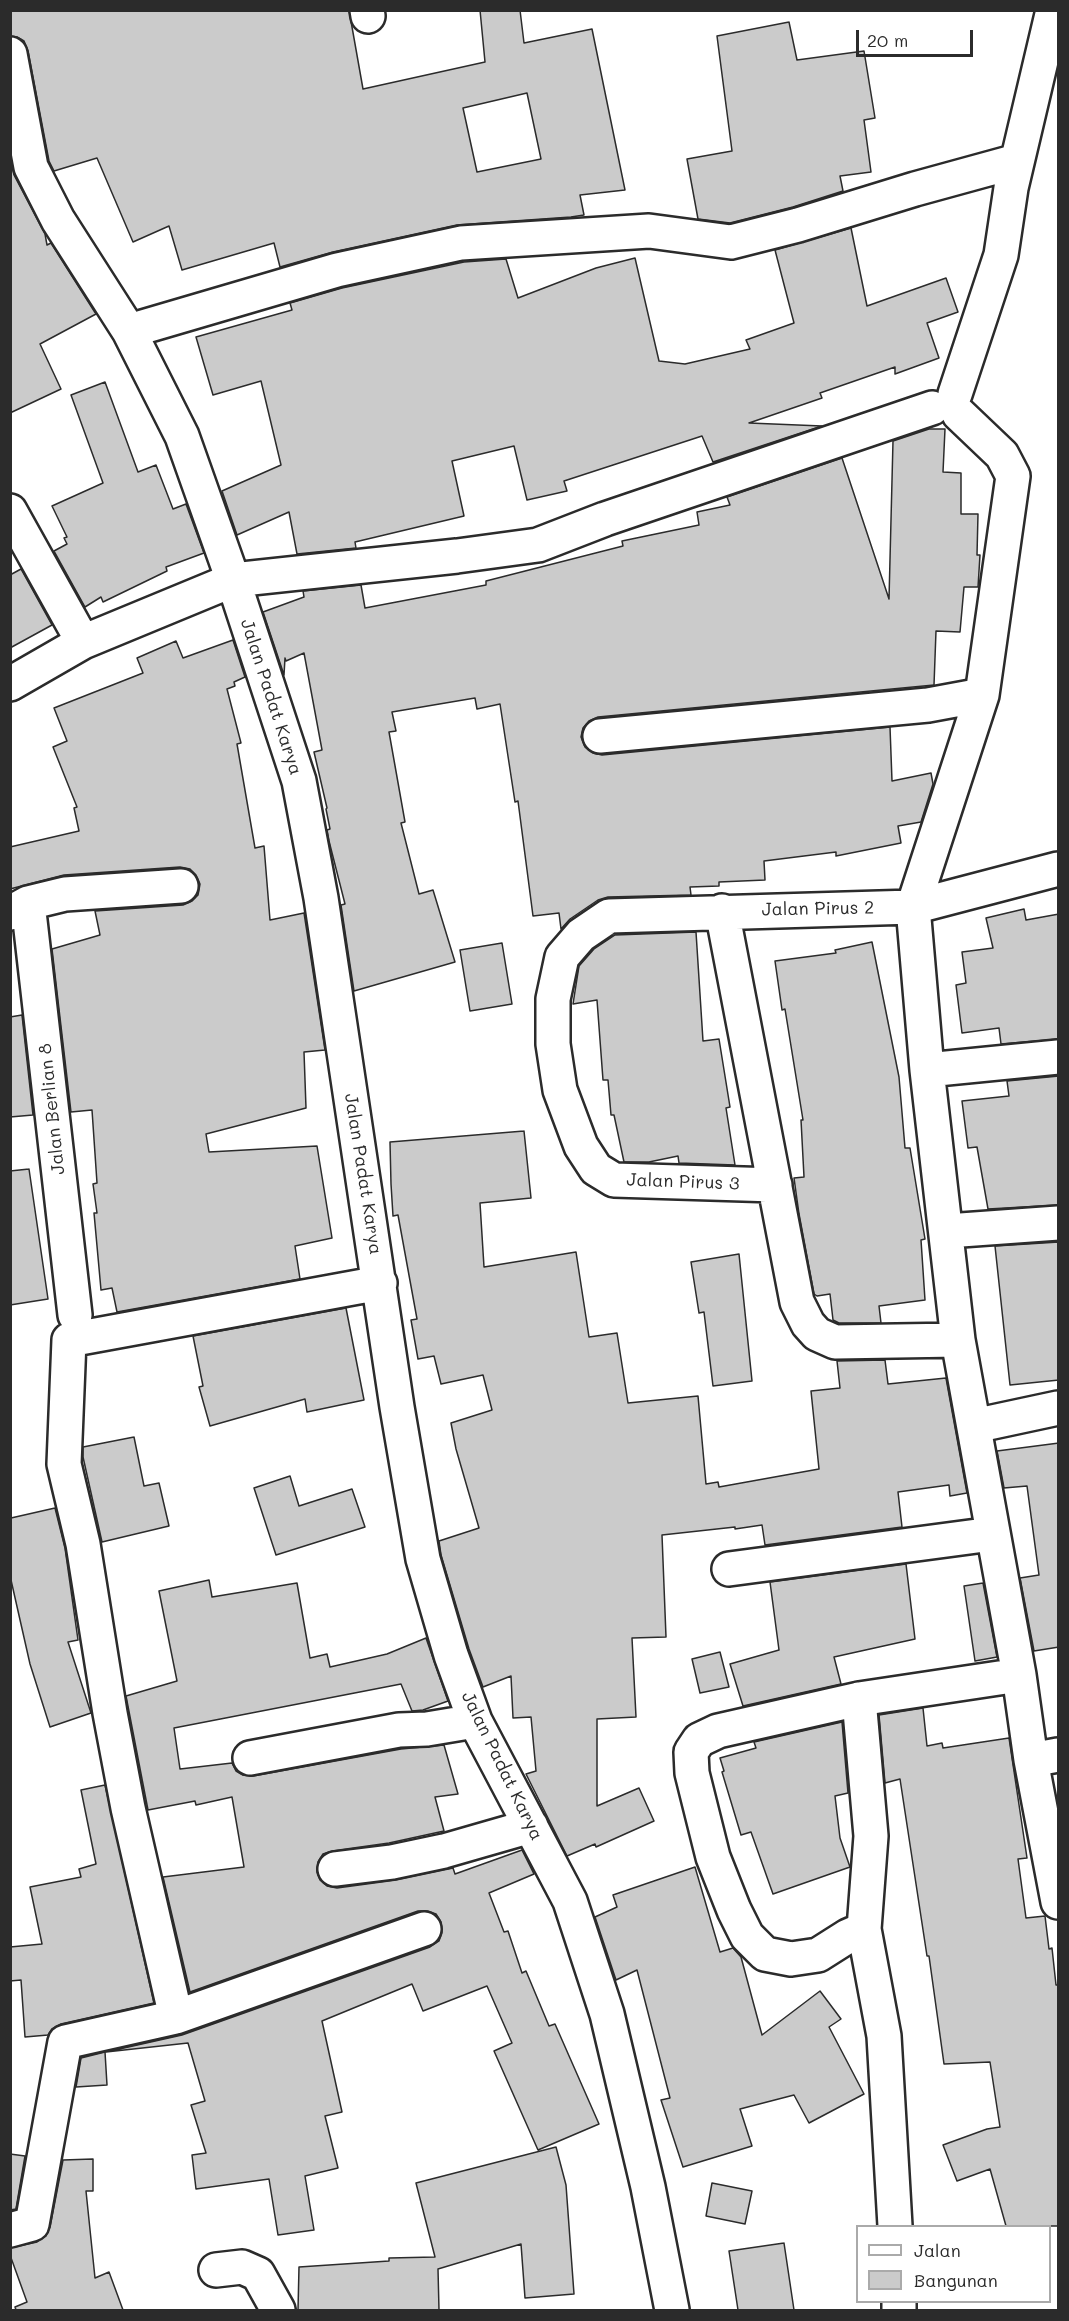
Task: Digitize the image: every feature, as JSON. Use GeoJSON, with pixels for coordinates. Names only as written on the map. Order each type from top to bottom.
{"type":"FeatureCollection","features":[{"type":"Feature","properties":{"kind":"street"},"geometry":{"type":"LineString","coordinates":[[949,406],[1001,255],[1017,161],[1053,10]]}},
{"type":"Feature","properties":{"kind":"street","name":"Jalan Padat Karya"},"geometry":{"type":"LineString","coordinates":[[10,54],[21,169],[58,220],[129,331],[183,436],[299,781],[321,898],[397,1407],[423,1559],[451,1655],[476,1721],[570,1901],[607,2014],[648,2187],[672,2310]]}},
{"type":"Feature","properties":{"kind":"street"},"geometry":{"type":"LineString","coordinates":[[129,331],[337,270],[461,243],[649,231],[731,242],[798,225],[1017,161]]}},
{"type":"Feature","properties":{"kind":"street"},"geometry":{"type":"LineString","coordinates":[[10,684],[83,642],[233,580],[538,545],[604,519],[949,406]]}},
{"type":"Feature","properties":{"kind":"street"},"geometry":{"type":"LineString","coordinates":[[949,406],[1002,455],[1013,476],[982,695],[913,907],[927,1070],[958,1340],[1019,1675],[1045,1757],[1058,1902]]}},
{"type":"Feature","properties":{"kind":"street"},"geometry":{"type":"LineString","coordinates":[[10,511],[83,642]]}},
{"type":"Feature","properties":{"kind":"street"},"geometry":{"type":"LineString","coordinates":[[600,736],[928,705],[982,695]]}},
{"type":"Feature","properties":{"kind":"street","name":"Jalan Pirus 2"},"geometry":{"type":"LineString","coordinates":[[722,911],[913,907],[1059,869]]}},
{"type":"Feature","properties":{"kind":"street"},"geometry":{"type":"LineString","coordinates":[[19,908],[65,894],[182,886]]}},
{"type":"Feature","properties":{"kind":"street","name":"Jalan Berlian 8"},"geometry":{"type":"LineString","coordinates":[[19,908],[75,1315]]}},
{"type":"Feature","properties":{"kind":"street"},"geometry":{"type":"LineString","coordinates":[[722,911],[797,1302],[808,1324],[817,1334],[835,1342],[958,1340]]}},
{"type":"Feature","properties":{"kind":"street","name":"Jalan Pirus 3"},"geometry":{"type":"LineString","coordinates":[[722,911],[609,916],[581,935],[562,957],[553,999],[553,1044],[560,1090],[581,1146],[596,1169],[614,1180],[775,1185]]}},
{"type":"Feature","properties":{"kind":"street"},"geometry":{"type":"LineString","coordinates":[[927,1070],[1059,1057]]}},
{"type":"Feature","properties":{"kind":"street"},"geometry":{"type":"LineString","coordinates":[[946,1231],[1059,1223]]}},
{"type":"Feature","properties":{"kind":"street"},"geometry":{"type":"LineString","coordinates":[[176,2017],[128,1808],[82,1544],[64,1464],[69,1340],[380,1283]]}},
{"type":"Feature","properties":{"kind":"street"},"geometry":{"type":"LineString","coordinates":[[974,1426],[1059,1408]]}},
{"type":"Feature","properties":{"kind":"street"},"geometry":{"type":"LineString","coordinates":[[729,1569],[992,1534]]}},
{"type":"Feature","properties":{"kind":"street"},"geometry":{"type":"LineString","coordinates":[[864,1929],[818,1955],[791,1959],[765,1954],[747,1936],[713,1857],[692,1773],[691,1752],[699,1740],[718,1731],[859,1699],[1019,1675]]}},
{"type":"Feature","properties":{"kind":"street"},"geometry":{"type":"LineString","coordinates":[[859,1699],[871,1836],[864,1929],[884,2036],[895,2225]]}},
{"type":"Feature","properties":{"kind":"street"},"geometry":{"type":"LineString","coordinates":[[250,1758],[399,1730],[427,1729],[476,1721]]}},
{"type":"Feature","properties":{"kind":"street"},"geometry":{"type":"LineString","coordinates":[[335,1869],[392,1862],[444,1851],[531,1826]]}},
{"type":"Feature","properties":{"kind":"street"},"geometry":{"type":"LineString","coordinates":[[10,2230],[32,2224],[65,2042],[176,2017],[424,1929]]}},
{"type":"Feature","properties":{"kind":"street"},"geometry":{"type":"LineString","coordinates":[[216,2270],[242,2267],[258,2274],[278,2310]]}},
{"type":"Feature","properties":{"kind":"building"},"geometry":{"type":"Polygon","coordinates":[[[10,10],[349,10],[363,89],[485,62],[480,10],[520,10],[524,43],[592,29],[625,190],[580,195],[584,215],[457,225],[333,252],[280,267],[274,243],[182,270],[169,226],[133,242],[97,158],[54,171],[49,161],[28,51],[24,41],[10,36],[10,10]],[[527,93],[463,108],[477,172],[541,159],[527,93]]]}},
{"type":"Feature","properties":{"kind":"building"},"geometry":{"type":"Polygon","coordinates":[[[789,22],[797,60],[864,51],[875,118],[864,120],[871,172],[840,176],[843,191],[793,207],[730,223],[698,219],[687,159],[732,151],[717,36],[789,22]]]}},
{"type":"Feature","properties":{"kind":"building"},"geometry":{"type":"Polygon","coordinates":[[[10,159],[14,175],[45,234],[47,245],[51,243],[96,314],[40,344],[61,389],[10,413],[10,159]]]}},
{"type":"Feature","properties":{"kind":"building"},"geometry":{"type":"Polygon","coordinates":[[[851,228],[867,306],[946,278],[958,312],[927,323],[939,358],[895,374],[895,367],[820,393],[822,398],[749,423],[822,426],[713,462],[702,436],[564,481],[567,491],[527,500],[514,446],[452,461],[464,516],[355,542],[356,548],[297,554],[289,512],[237,535],[222,491],[281,465],[261,381],[213,395],[196,337],[292,310],[290,303],[342,288],[464,262],[506,259],[518,298],[596,268],[635,258],[659,361],[685,364],[750,349],[746,340],[794,323],[775,250],[851,228]]]}},
{"type":"Feature","properties":{"kind":"building"},"geometry":{"type":"Polygon","coordinates":[[[105,382],[138,472],[156,465],[173,509],[186,504],[204,553],[166,567],[167,571],[103,602],[101,597],[85,607],[54,551],[67,544],[64,538],[67,537],[52,506],[103,483],[71,395],[105,382]]]}},
{"type":"Feature","properties":{"kind":"building"},"geometry":{"type":"Polygon","coordinates":[[[929,429],[945,429],[943,472],[961,473],[961,514],[978,514],[977,555],[980,555],[978,587],[964,587],[960,632],[936,631],[934,685],[598,717],[589,721],[583,728],[581,737],[585,747],[593,753],[602,755],[890,727],[892,781],[931,773],[933,784],[921,822],[898,826],[901,843],[836,856],[836,852],[764,861],[765,880],[719,882],[719,886],[690,887],[691,895],[608,897],[598,900],[570,919],[561,929],[559,913],[533,916],[518,801],[515,802],[500,704],[477,709],[475,698],[392,712],[396,731],[389,732],[405,822],[401,823],[419,894],[433,890],[455,962],[354,991],[341,905],[345,904],[329,841],[327,808],[314,752],[322,750],[304,653],[286,661],[285,658],[284,675],[263,612],[304,597],[303,591],[361,585],[365,608],[486,585],[486,581],[623,546],[622,541],[699,525],[697,512],[730,505],[727,497],[842,458],[889,599],[893,441],[929,429]]]}},
{"type":"Feature","properties":{"kind":"building"},"geometry":{"type":"Polygon","coordinates":[[[21,569],[52,625],[10,648],[10,575],[21,569]]]}},
{"type":"Feature","properties":{"kind":"building"},"geometry":{"type":"Polygon","coordinates":[[[233,640],[245,677],[234,682],[235,686],[227,689],[241,743],[237,744],[255,848],[264,846],[270,920],[304,913],[325,1050],[304,1052],[306,1108],[206,1134],[209,1152],[317,1146],[332,1238],[295,1246],[300,1279],[117,1312],[112,1288],[101,1290],[94,1213],[97,1213],[93,1184],[97,1183],[92,1110],[71,1112],[52,949],[100,935],[95,911],[183,905],[198,895],[200,884],[190,869],[180,867],[64,875],[10,889],[10,847],[79,831],[74,808],[77,807],[53,747],[67,741],[54,708],[143,673],[137,658],[176,641],[183,658],[233,640]]]}},
{"type":"Feature","properties":{"kind":"building"},"geometry":{"type":"Polygon","coordinates":[[[1024,909],[1026,920],[1059,914],[1059,1039],[1001,1044],[999,1028],[962,1033],[956,985],[966,983],[962,952],[993,948],[986,918],[1024,909]]]}},
{"type":"Feature","properties":{"kind":"building"},"geometry":{"type":"Polygon","coordinates":[[[696,932],[703,1041],[719,1039],[730,1107],[726,1108],[735,1165],[679,1163],[678,1156],[649,1162],[624,1162],[614,1115],[611,1115],[608,1080],[603,1080],[597,1000],[573,1004],[579,966],[594,949],[615,935],[696,932]]]}},
{"type":"Feature","properties":{"kind":"building"},"geometry":{"type":"Polygon","coordinates":[[[872,942],[899,1077],[905,1148],[910,1148],[925,1239],[921,1240],[925,1300],[879,1306],[881,1323],[839,1323],[833,1320],[830,1294],[817,1296],[814,1294],[799,1214],[794,1178],[804,1177],[801,1120],[803,1120],[775,961],[836,953],[835,950],[872,942]]]}},
{"type":"Feature","properties":{"kind":"building"},"geometry":{"type":"Polygon","coordinates":[[[502,943],[512,1004],[470,1011],[460,950],[502,943]]]}},
{"type":"Feature","properties":{"kind":"building"},"geometry":{"type":"Polygon","coordinates":[[[22,1015],[33,1115],[10,1117],[10,1017],[22,1015]]]}},
{"type":"Feature","properties":{"kind":"building"},"geometry":{"type":"Polygon","coordinates":[[[1059,1076],[1059,1205],[988,1209],[977,1147],[968,1148],[962,1101],[1009,1096],[1007,1081],[1059,1076]]]}},
{"type":"Feature","properties":{"kind":"building"},"geometry":{"type":"Polygon","coordinates":[[[524,1131],[531,1198],[480,1203],[484,1267],[576,1252],[589,1337],[617,1333],[628,1403],[698,1396],[706,1484],[718,1482],[719,1487],[819,1469],[811,1391],[840,1388],[837,1361],[885,1360],[888,1384],[946,1378],[967,1493],[950,1496],[949,1485],[898,1492],[902,1527],[765,1545],[762,1525],[662,1535],[666,1637],[632,1638],[636,1717],[597,1719],[597,1806],[639,1788],[654,1821],[596,1847],[595,1844],[567,1856],[526,1774],[536,1771],[531,1717],[513,1718],[511,1676],[483,1687],[469,1649],[441,1555],[439,1541],[479,1528],[456,1449],[451,1423],[492,1410],[483,1375],[441,1384],[434,1356],[418,1359],[411,1320],[417,1319],[398,1215],[393,1216],[391,1184],[390,1142],[524,1131]]]}},
{"type":"Feature","properties":{"kind":"building"},"geometry":{"type":"Polygon","coordinates":[[[29,1169],[48,1299],[10,1305],[10,1171],[29,1169]]]}},
{"type":"Feature","properties":{"kind":"building"},"geometry":{"type":"Polygon","coordinates":[[[1059,1242],[1059,1380],[1010,1385],[995,1246],[1059,1242]]]}},
{"type":"Feature","properties":{"kind":"building"},"geometry":{"type":"Polygon","coordinates":[[[739,1254],[752,1381],[713,1386],[704,1312],[699,1313],[691,1262],[739,1254]]]}},
{"type":"Feature","properties":{"kind":"building"},"geometry":{"type":"Polygon","coordinates":[[[346,1308],[364,1400],[307,1412],[305,1399],[210,1426],[199,1387],[203,1386],[193,1336],[346,1308]]]}},
{"type":"Feature","properties":{"kind":"building"},"geometry":{"type":"Polygon","coordinates":[[[134,1437],[144,1486],[159,1483],[169,1526],[102,1542],[83,1457],[83,1447],[134,1437]]]}},
{"type":"Feature","properties":{"kind":"building"},"geometry":{"type":"Polygon","coordinates":[[[1059,1443],[1059,1647],[1034,1651],[1020,1578],[1039,1575],[1027,1486],[1004,1488],[997,1451],[1059,1443]]]}},
{"type":"Feature","properties":{"kind":"building"},"geometry":{"type":"Polygon","coordinates":[[[290,1476],[299,1506],[352,1489],[365,1527],[276,1555],[254,1488],[290,1476]]]}},
{"type":"Feature","properties":{"kind":"building"},"geometry":{"type":"Polygon","coordinates":[[[55,1508],[65,1548],[78,1640],[68,1642],[91,1713],[50,1727],[30,1664],[11,1580],[11,1518],[55,1508]]]}},
{"type":"Feature","properties":{"kind":"building"},"geometry":{"type":"Polygon","coordinates":[[[906,1564],[915,1639],[834,1657],[841,1684],[743,1706],[730,1664],[779,1650],[770,1582],[906,1564]]]}},
{"type":"Feature","properties":{"kind":"building"},"geometry":{"type":"Polygon","coordinates":[[[209,1580],[212,1597],[297,1583],[310,1658],[327,1654],[330,1667],[387,1654],[426,1638],[448,1701],[423,1710],[412,1711],[401,1684],[174,1728],[180,1769],[232,1763],[236,1771],[243,1775],[253,1776],[401,1749],[444,1745],[458,1794],[435,1797],[444,1831],[323,1854],[318,1862],[317,1872],[320,1880],[327,1886],[337,1888],[396,1880],[453,1868],[455,1874],[522,1850],[534,1874],[489,1893],[504,1932],[508,1931],[522,1973],[526,1971],[549,2026],[555,2024],[599,2124],[538,2150],[494,2051],[512,2043],[487,1986],[423,2011],[412,1984],[322,2021],[342,2112],[325,2116],[338,2168],[305,2176],[314,2230],[278,2235],[269,2179],[196,2189],[192,2155],[206,2153],[191,2105],[205,2101],[188,2043],[106,2052],[182,2035],[430,1947],[439,1941],[442,1932],[441,1922],[436,1914],[418,1911],[190,1992],[163,1877],[244,1867],[232,1797],[196,1805],[195,1801],[148,1810],[126,1696],[177,1681],[159,1591],[209,1580]]]}},
{"type":"Feature","properties":{"kind":"building"},"geometry":{"type":"Polygon","coordinates":[[[983,1583],[997,1657],[975,1661],[964,1586],[983,1583]]]}},
{"type":"Feature","properties":{"kind":"building"},"geometry":{"type":"Polygon","coordinates":[[[720,1652],[729,1687],[700,1693],[692,1659],[720,1652]]]}},
{"type":"Feature","properties":{"kind":"building"},"geometry":{"type":"Polygon","coordinates":[[[923,1708],[927,1746],[942,1743],[943,1748],[1009,1738],[1027,1858],[1018,1859],[1026,1918],[1045,1916],[1049,1949],[1052,1948],[1056,1985],[1059,1985],[1059,2226],[1006,2225],[990,2169],[957,2181],[943,2145],[987,2129],[1000,2127],[990,2062],[944,2064],[900,1779],[885,1783],[879,1715],[923,1708]]]}},
{"type":"Feature","properties":{"kind":"building"},"geometry":{"type":"Polygon","coordinates":[[[842,1722],[848,1793],[835,1796],[840,1838],[850,1867],[773,1894],[751,1832],[741,1835],[720,1758],[756,1748],[754,1742],[842,1722]]]}},
{"type":"Feature","properties":{"kind":"building"},"geometry":{"type":"Polygon","coordinates":[[[105,1785],[154,2003],[61,2024],[52,2029],[48,2035],[25,2037],[21,1980],[10,1981],[10,1947],[42,1944],[30,1887],[81,1877],[79,1869],[96,1864],[81,1790],[105,1785]]]}},
{"type":"Feature","properties":{"kind":"building"},"geometry":{"type":"Polygon","coordinates":[[[695,1867],[720,1952],[733,1948],[741,1957],[762,2035],[820,1991],[841,2019],[829,2027],[864,2094],[809,2123],[794,2095],[740,2109],[752,2146],[683,2167],[661,2100],[670,2098],[637,1970],[616,1980],[595,1917],[617,1907],[613,1895],[695,1867]]]}},
{"type":"Feature","properties":{"kind":"building"},"geometry":{"type":"Polygon","coordinates":[[[105,2052],[107,2085],[76,2087],[81,2058],[105,2052]]]}},
{"type":"Feature","properties":{"kind":"building"},"geometry":{"type":"Polygon","coordinates":[[[556,2147],[566,2185],[574,2294],[525,2298],[521,2244],[438,2269],[439,2310],[298,2310],[299,2267],[389,2261],[389,2258],[435,2257],[416,2183],[556,2147]]]}},
{"type":"Feature","properties":{"kind":"building"},"geometry":{"type":"Polygon","coordinates":[[[10,2154],[25,2156],[16,2209],[10,2210],[10,2154]]]}},
{"type":"Feature","properties":{"kind":"building"},"geometry":{"type":"Polygon","coordinates":[[[93,2159],[93,2191],[86,2191],[95,2278],[109,2272],[123,2310],[16,2310],[15,2307],[27,2302],[10,2255],[10,2248],[37,2242],[46,2236],[50,2227],[63,2160],[93,2159]]]}},
{"type":"Feature","properties":{"kind":"building"},"geometry":{"type":"Polygon","coordinates":[[[712,2183],[752,2191],[745,2224],[706,2216],[712,2183]]]}},
{"type":"Feature","properties":{"kind":"building"},"geometry":{"type":"Polygon","coordinates":[[[784,2243],[794,2310],[738,2310],[729,2251],[784,2243]]]}}]}
